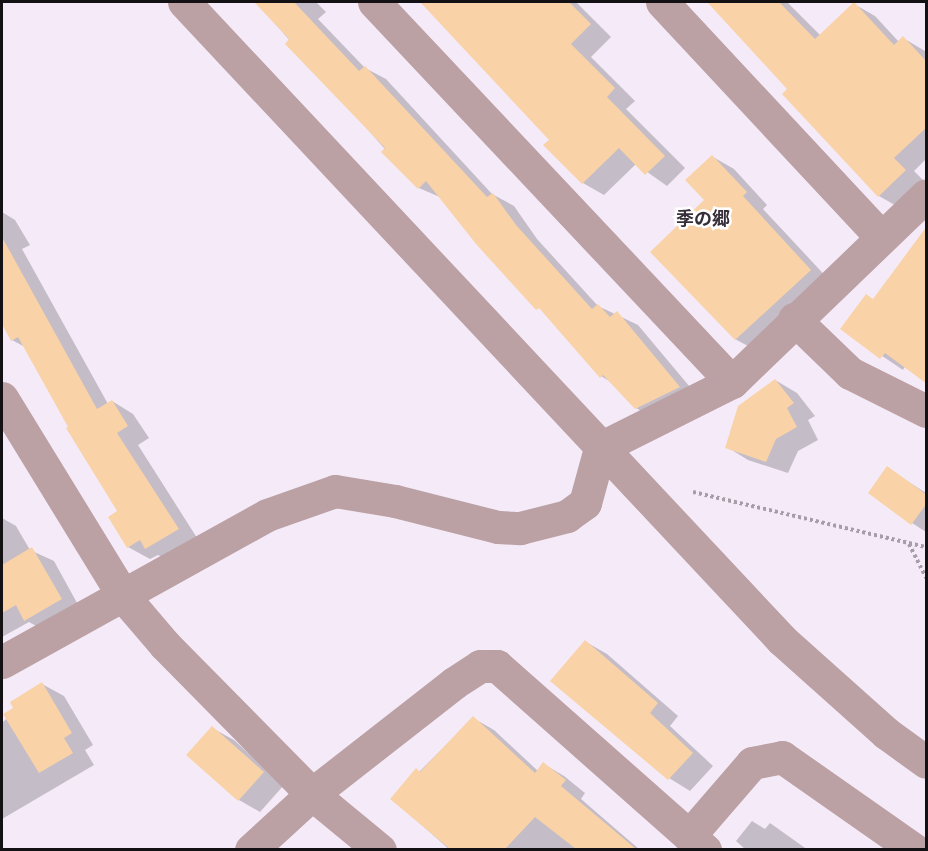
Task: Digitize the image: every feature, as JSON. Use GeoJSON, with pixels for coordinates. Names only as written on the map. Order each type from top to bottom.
{"type":"FeatureCollection","features":[{"type":"Feature","properties":{"kind":"street"},"geometry":{"type":"LineString","coordinates":[[184,2],[600,448],[783,640],[886,733],[927,762]]}},
{"type":"Feature","properties":{"kind":"street"},"geometry":{"type":"LineString","coordinates":[[374,2],[732,382]]}},
{"type":"Feature","properties":{"kind":"street"},"geometry":{"type":"LineString","coordinates":[[662,2],[880,236]]}},
{"type":"Feature","properties":{"kind":"street"},"geometry":{"type":"LineString","coordinates":[[2,662],[124,597],[267,515],[335,491],[395,501],[498,527],[520,528],[548,523],[585,503],[600,448],[732,382],[880,236],[927,195]]}},
{"type":"Feature","properties":{"kind":"street"},"geometry":{"type":"LineString","coordinates":[[794,319],[850,373],[927,411]]}},
{"type":"Feature","properties":{"kind":"street"},"geometry":{"type":"LineString","coordinates":[[2,398],[12,442],[124,597],[165,645],[312,794],[380,849]]}},
{"type":"Feature","properties":{"kind":"street"},"geometry":{"type":"LineString","coordinates":[[251,849],[312,794],[454,682],[480,666],[497,666],[697,843],[752,764],[782,757],[915,849]]}},
{"type":"Feature","properties":{"kind":"path"},"geometry":{"type":"LineString","coordinates":[[682,489],[927,547]]}},
{"type":"Feature","properties":{"kind":"path"},"geometry":{"type":"LineString","coordinates":[[909,543],[927,578]]}},
{"type":"Feature","properties":{"kind":"building"},"geometry":{"type":"Polygon","coordinates":[[[254,2],[294,2],[359,71],[365,66],[487,197],[493,193],[516,225],[592,309],[598,304],[610,317],[617,311],[680,387],[635,409],[603,375],[600,378],[539,308],[536,310],[476,244],[426,181],[418,189],[381,152],[385,148],[285,44],[289,39],[254,2]]]}},
{"type":"Feature","properties":{"kind":"building"},"geometry":{"type":"Polygon","coordinates":[[[420,2],[569,2],[591,24],[571,44],[615,88],[607,97],[665,156],[645,175],[619,148],[582,184],[543,145],[549,140],[420,2]]]}},
{"type":"Feature","properties":{"kind":"building"},"geometry":{"type":"Polygon","coordinates":[[[707,2],[779,2],[815,39],[854,2],[894,45],[903,36],[927,62],[927,127],[894,158],[906,170],[878,197],[782,94],[787,89],[707,2]]]}},
{"type":"Feature","properties":{"kind":"building"},"geometry":{"type":"Polygon","coordinates":[[[712,155],[747,192],[743,196],[811,270],[735,340],[650,252],[704,200],[685,180],[712,155]]]}},
{"type":"Feature","properties":{"kind":"building"},"geometry":{"type":"Polygon","coordinates":[[[927,226],[927,384],[885,353],[880,359],[840,329],[866,294],[873,299],[927,226]]]}},
{"type":"Feature","properties":{"kind":"building"},"geometry":{"type":"Polygon","coordinates":[[[2,237],[97,409],[112,400],[128,426],[117,433],[179,529],[145,549],[140,540],[127,548],[108,517],[117,511],[66,428],[68,427],[18,337],[11,341],[2,324],[2,237]]]}},
{"type":"Feature","properties":{"kind":"building"},"geometry":{"type":"Polygon","coordinates":[[[775,379],[794,403],[787,408],[797,427],[776,439],[766,462],[725,448],[738,406],[775,379]]]}},
{"type":"Feature","properties":{"kind":"building"},"geometry":{"type":"Polygon","coordinates":[[[887,466],[927,495],[927,503],[911,525],[868,493],[887,466]]]}},
{"type":"Feature","properties":{"kind":"building"},"geometry":{"type":"Polygon","coordinates":[[[32,547],[62,599],[24,621],[16,605],[2,613],[2,565],[32,547]]]}},
{"type":"Feature","properties":{"kind":"building"},"geometry":{"type":"Polygon","coordinates":[[[585,640],[658,703],[650,713],[693,753],[668,780],[550,681],[585,640]]]}},
{"type":"Feature","properties":{"kind":"building"},"geometry":{"type":"Polygon","coordinates":[[[42,682],[72,733],[64,738],[73,753],[39,773],[3,714],[13,708],[10,702],[42,682]]]}},
{"type":"Feature","properties":{"kind":"building"},"geometry":{"type":"Polygon","coordinates":[[[473,716],[535,773],[543,762],[566,780],[561,786],[636,849],[576,849],[535,817],[505,849],[450,849],[390,799],[416,768],[420,772],[473,716]]]}},
{"type":"Feature","properties":{"kind":"building"},"geometry":{"type":"Polygon","coordinates":[[[212,726],[264,772],[238,801],[186,755],[212,726]]]}},
{"type":"Feature","properties":{"kind":"district","name":"季の郷"},"geometry":{"type":"Point","coordinates":[703,219]}}]}
